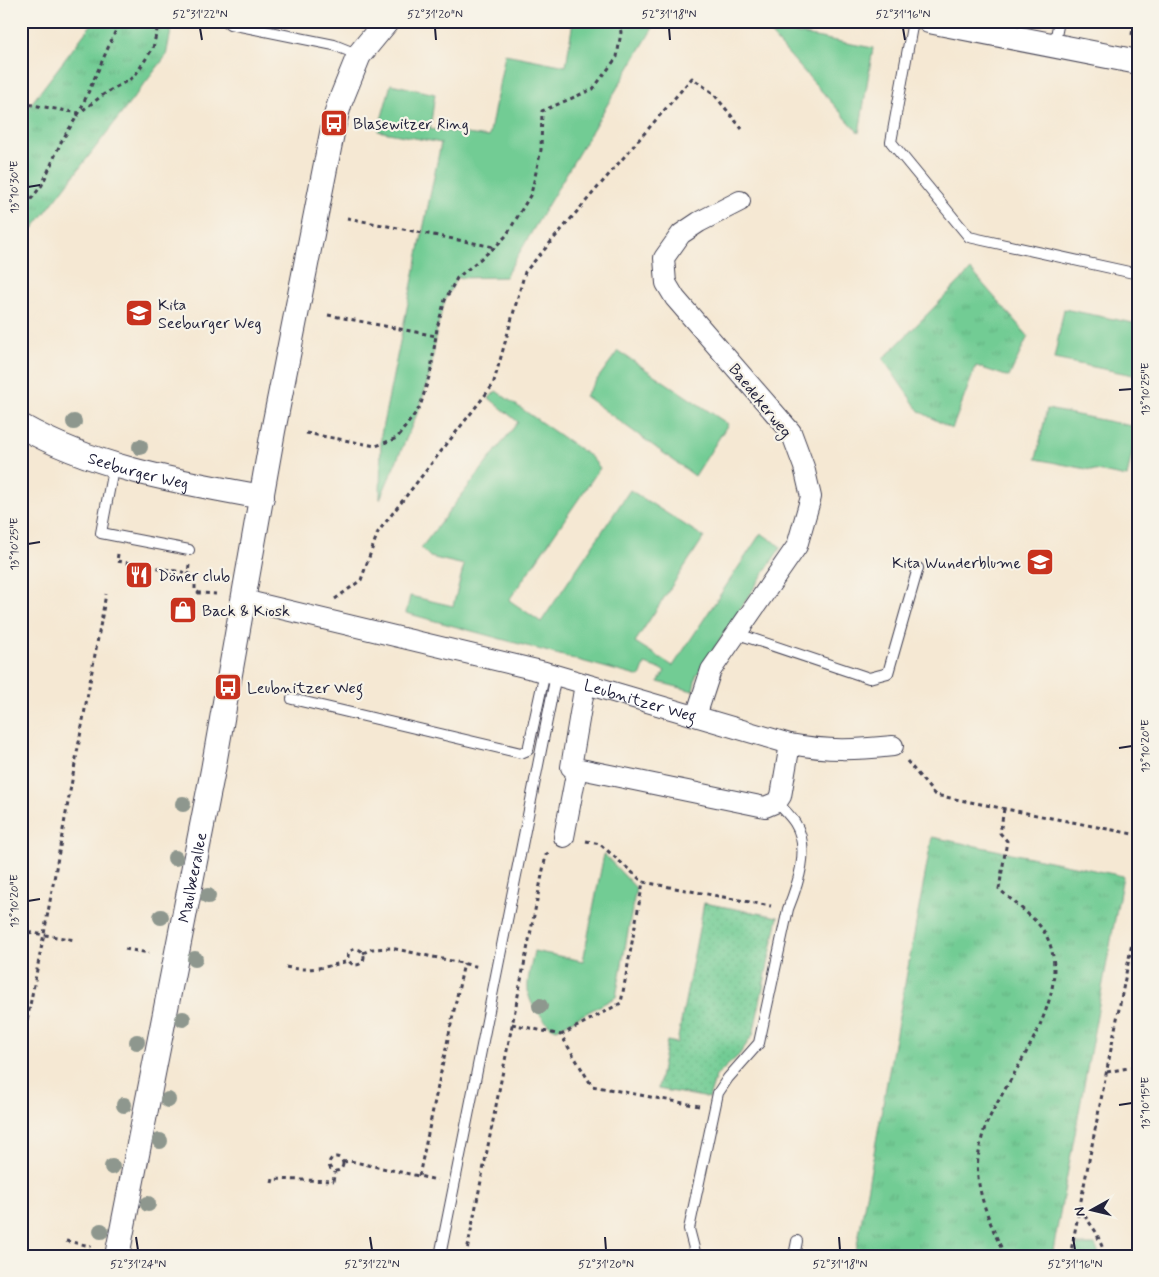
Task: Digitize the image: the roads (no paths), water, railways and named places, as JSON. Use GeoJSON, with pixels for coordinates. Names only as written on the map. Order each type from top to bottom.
{"type":"FeatureCollection","features":[{"type":"Feature","properties":{"kind":"street"},"geometry":{"type":"LineString","coordinates":[[262,497],[273,431],[334,123],[340,102],[359,56],[388,21]]}},
{"type":"Feature","properties":{"kind":"street"},"geometry":{"type":"LineString","coordinates":[[929,21],[978,26],[1054,46],[1138,62]]}},
{"type":"Feature","properties":{"kind":"street","name":"Baedekerweg"},"geometry":{"type":"LineString","coordinates":[[696,716],[711,670],[797,546],[811,497],[804,467],[791,432],[675,298],[666,283],[664,258],[681,234],[699,222],[740,201]]}},
{"type":"Feature","properties":{"kind":"street","name":"Seeburger Weg"},"geometry":{"type":"LineString","coordinates":[[21,426],[63,446],[114,464],[152,475],[262,497]]}},
{"type":"Feature","properties":{"kind":"street","name":"Maulbeerallee"},"geometry":{"type":"LineString","coordinates":[[117,1256],[213,770],[262,497]]}},
{"type":"Feature","properties":{"kind":"street","name":"Leubnitzer Weg"},"geometry":{"type":"LineString","coordinates":[[244,600],[550,674],[790,744],[818,749],[853,750],[893,746]]}},
{"type":"Feature","properties":{"kind":"street"},"geometry":{"type":"LineString","coordinates":[[585,684],[571,767],[577,769],[765,807],[777,802],[781,796],[790,744]]}},
{"type":"Feature","properties":{"kind":"street"},"geometry":{"type":"LineString","coordinates":[[564,837],[577,769]]}},
{"type":"Feature","properties":{"kind":"lane"},"geometry":{"type":"LineString","coordinates":[[226,21],[230,24],[334,44],[359,56]]}},
{"type":"Feature","properties":{"kind":"lane"},"geometry":{"type":"LineString","coordinates":[[913,21],[891,142],[969,236],[1138,274]]}},
{"type":"Feature","properties":{"kind":"lane"},"geometry":{"type":"LineString","coordinates":[[1054,46],[1059,21]]}},
{"type":"Feature","properties":{"kind":"lane"},"geometry":{"type":"LineString","coordinates":[[114,464],[101,532],[188,550]]}},
{"type":"Feature","properties":{"kind":"lane"},"geometry":{"type":"LineString","coordinates":[[735,633],[869,678],[888,673],[918,568]]}},
{"type":"Feature","properties":{"kind":"lane"},"geometry":{"type":"LineString","coordinates":[[292,698],[521,753],[528,750],[550,674]]}},
{"type":"Feature","properties":{"kind":"lane"},"geometry":{"type":"LineString","coordinates":[[440,1256],[497,971],[550,674]]}},
{"type":"Feature","properties":{"kind":"lane"},"geometry":{"type":"LineString","coordinates":[[696,1256],[689,1229],[718,1093],[728,1078],[760,1043],[788,909],[796,889],[801,868],[802,852],[796,823],[777,802]]}},
{"type":"Feature","properties":{"kind":"lane"},"geometry":{"type":"LineString","coordinates":[[794,1256],[797,1241]]}},
{"type":"Feature","properties":{"kind":"place","name":"Blasewitzer Ring"},"geometry":{"type":"Point","coordinates":[334,123]}},
{"type":"Feature","properties":{"kind":"place","name":"Kita Seeburger Weg"},"geometry":{"type":"Point","coordinates":[139,313]}},
{"type":"Feature","properties":{"kind":"place","name":"Kita Wunderblume"},"geometry":{"type":"Point","coordinates":[1040,562]}},
{"type":"Feature","properties":{"kind":"place","name":"Döner club"},"geometry":{"type":"Point","coordinates":[139,575]}},
{"type":"Feature","properties":{"kind":"place","name":"Back & Kiosk"},"geometry":{"type":"Point","coordinates":[183,610]}},
{"type":"Feature","properties":{"kind":"place","name":"Leubnitzer Weg"},"geometry":{"type":"Point","coordinates":[228,687]}}]}
